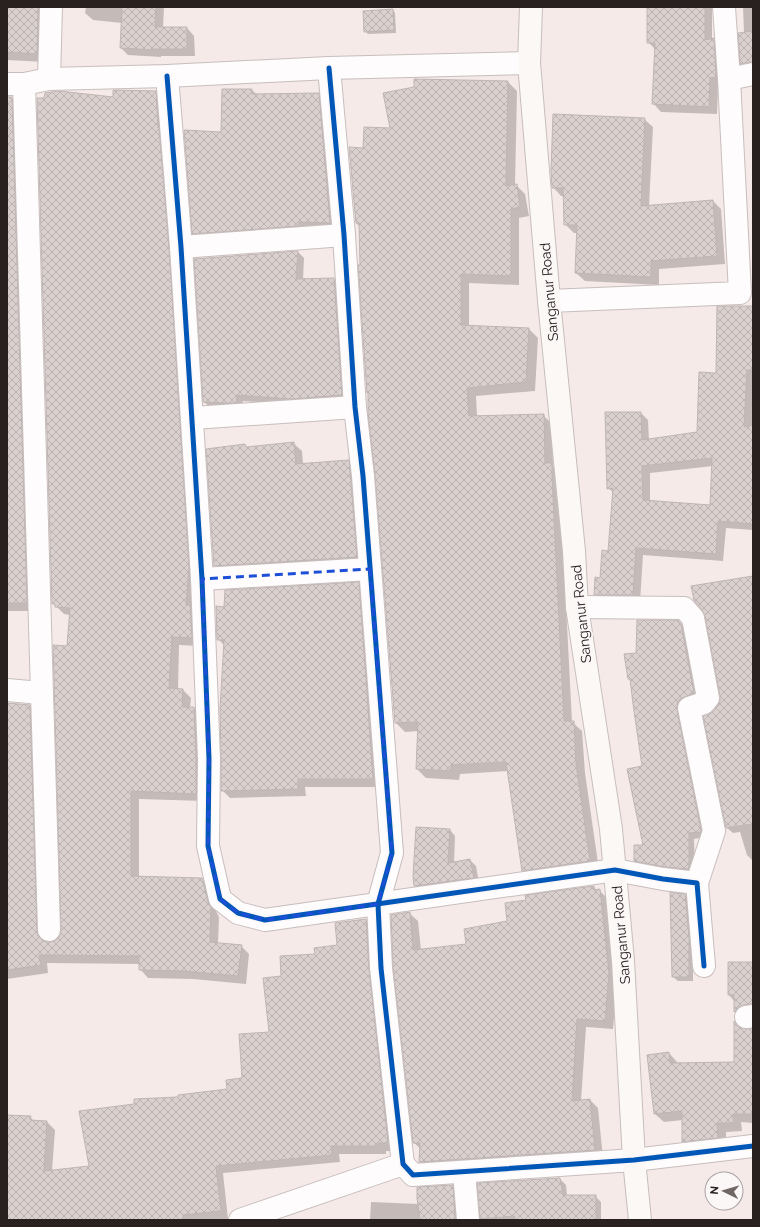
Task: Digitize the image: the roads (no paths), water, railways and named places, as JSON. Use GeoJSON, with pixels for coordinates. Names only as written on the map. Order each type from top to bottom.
{"type":"FeatureCollection","features":[{"type":"Feature","properties":{"kind":"main road","name":"Sanganur Road"},"geometry":{"type":"LineString","coordinates":[[531,7],[529,63],[549,301],[574,551],[578,608],[611,829],[624,961],[634,1160],[640,1220]]}},
{"type":"Feature","properties":{"kind":"street"},"geometry":{"type":"LineString","coordinates":[[49,79],[51,7]]}},
{"type":"Feature","properties":{"kind":"street"},"geometry":{"type":"LineString","coordinates":[[549,301],[740,293],[724,7]]}},
{"type":"Feature","properties":{"kind":"street"},"geometry":{"type":"LineString","coordinates":[[49,930],[41,692],[15,84],[49,79],[167,76],[329,68],[529,63]]}},
{"type":"Feature","properties":{"kind":"street"},"geometry":{"type":"LineString","coordinates":[[329,68],[344,235],[355,407],[363,476],[392,853],[378,904],[381,968],[403,1164],[413,1175],[634,1160],[753,1146]]}},
{"type":"Feature","properties":{"kind":"street"},"geometry":{"type":"LineString","coordinates":[[729,79],[753,74]]}},
{"type":"Feature","properties":{"kind":"street"},"geometry":{"type":"LineString","coordinates":[[167,76],[193,418],[202,579],[209,759],[208,846],[220,899],[238,913],[265,920],[615,870],[663,879],[697,883]]}},
{"type":"Feature","properties":{"kind":"street"},"geometry":{"type":"LineString","coordinates":[[181,247],[344,235]]}},
{"type":"Feature","properties":{"kind":"street"},"geometry":{"type":"LineString","coordinates":[[193,418],[355,407]]}},
{"type":"Feature","properties":{"kind":"street"},"geometry":{"type":"LineString","coordinates":[[202,579],[370,569]]}},
{"type":"Feature","properties":{"kind":"street"},"geometry":{"type":"LineString","coordinates":[[578,608],[684,608],[693,618],[708,698],[704,703],[689,708],[714,831],[697,883],[704,966]]}},
{"type":"Feature","properties":{"kind":"street"},"geometry":{"type":"LineString","coordinates":[[7,690],[41,692]]}},
{"type":"Feature","properties":{"kind":"street"},"geometry":{"type":"LineString","coordinates":[[240,1220],[403,1164]]}},
{"type":"Feature","properties":{"kind":"street"},"geometry":{"type":"LineString","coordinates":[[464,1172],[468,1220]]}}]}
